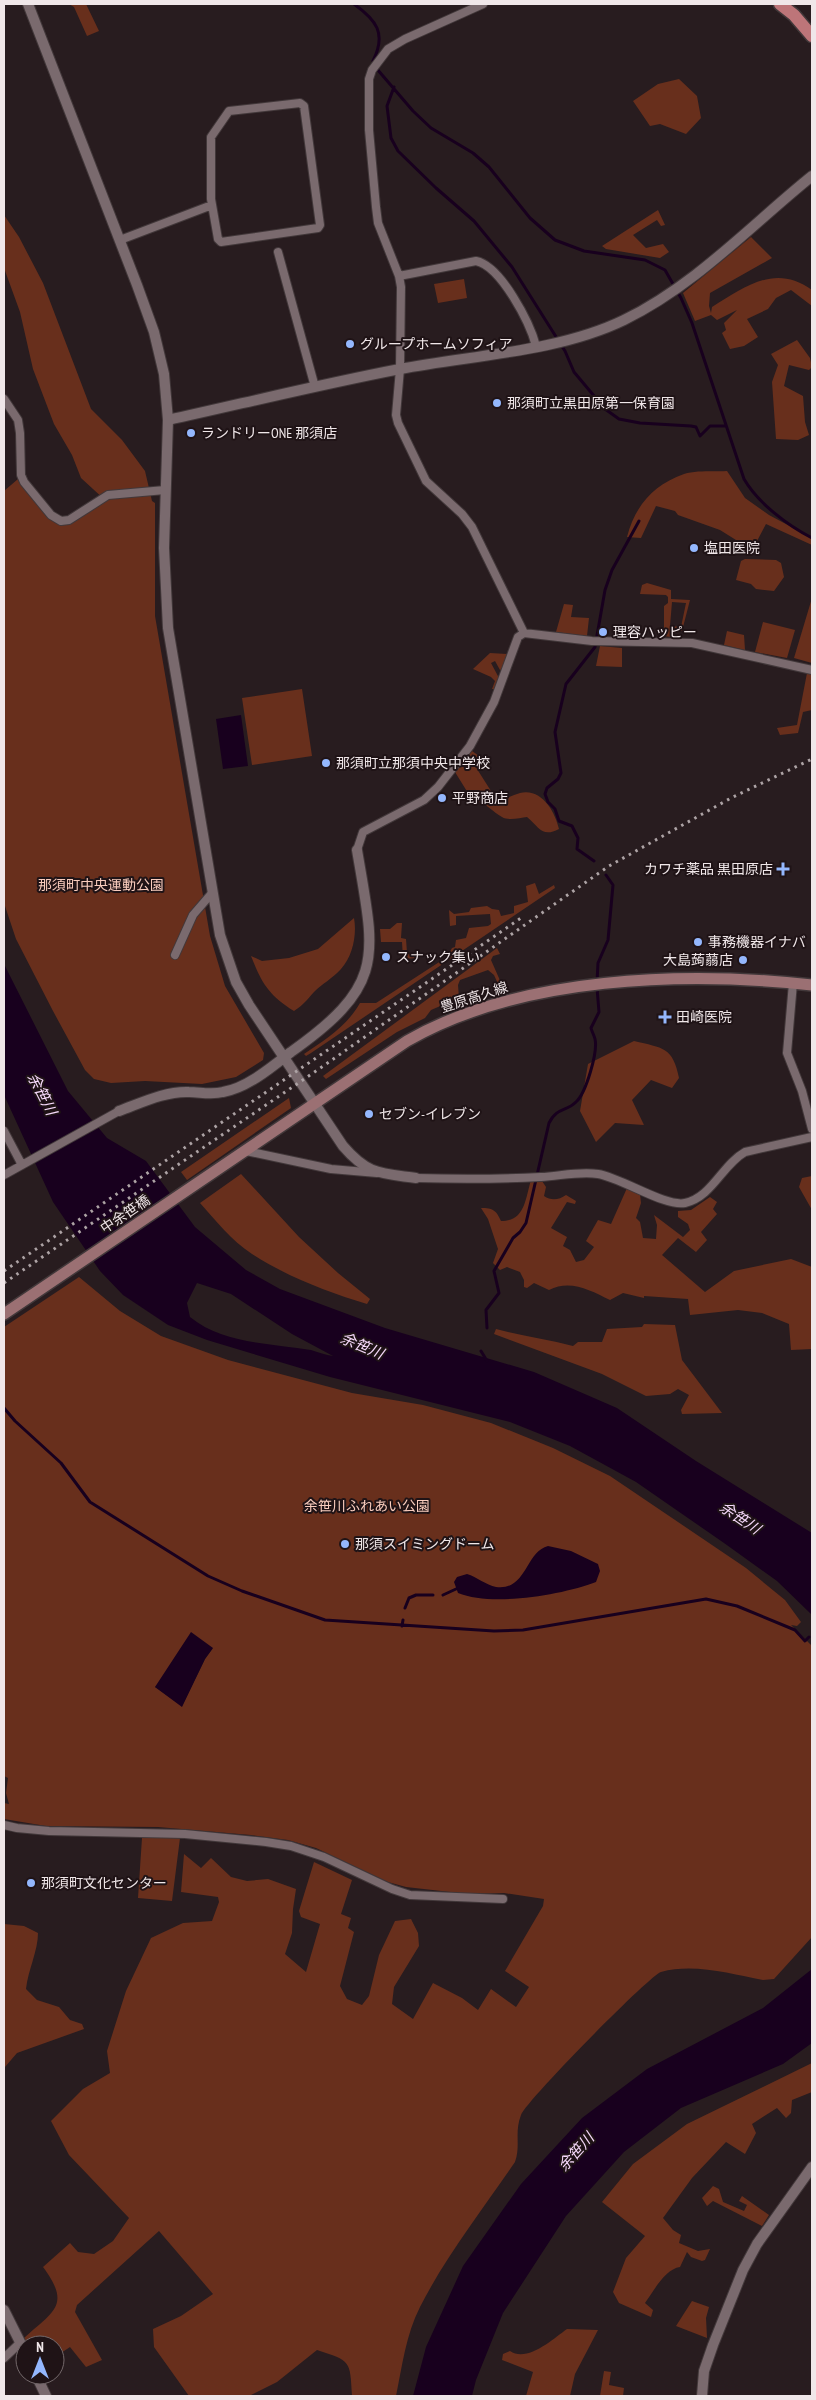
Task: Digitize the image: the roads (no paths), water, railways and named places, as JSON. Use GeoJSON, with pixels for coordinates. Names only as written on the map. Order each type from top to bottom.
{"type":"FeatureCollection","features":[{"type":"Feature","properties":{"kind":"main road"},"geometry":{"type":"LineString","coordinates":[[783,5],[812,36]]}},
{"type":"Feature","properties":{"kind":"main road","name":"豊原高久線"},"geometry":{"type":"LineString","coordinates":[[193,1188],[425,1031],[459,1015],[496,1003],[549,991],[600,984],[723,979],[812,985]]}},
{"type":"Feature","properties":{"kind":"main road","name":"中余笹橋"},"geometry":{"type":"LineString","coordinates":[[4,1314],[193,1188]]}},
{"type":"Feature","properties":{"kind":"street"},"geometry":{"type":"LineString","coordinates":[[28,4],[154,332],[164,374],[168,420],[164,562],[168,628],[220,935],[236,982],[284,1058],[354,1159],[367,1169],[379,1173]]}},
{"type":"Feature","properties":{"kind":"street"},"geometry":{"type":"LineString","coordinates":[[482,4],[404,39],[388,49],[372,70],[369,79],[369,130],[378,223],[399,276],[400,369],[396,415],[426,481],[462,514],[472,527],[524,633]]}},
{"type":"Feature","properties":{"kind":"street"},"geometry":{"type":"LineString","coordinates":[[300,103],[304,106],[320,225],[318,228],[221,242],[218,239],[212,205],[211,137],[229,111],[300,103]]}},
{"type":"Feature","properties":{"kind":"street"},"geometry":{"type":"LineString","coordinates":[[168,420],[400,369],[536,346],[596,331],[623,321],[666,296],[707,266],[812,176]]}},
{"type":"Feature","properties":{"kind":"street"},"geometry":{"type":"LineString","coordinates":[[120,240],[212,205]]}},
{"type":"Feature","properties":{"kind":"street"},"geometry":{"type":"LineString","coordinates":[[278,252],[315,388]]}},
{"type":"Feature","properties":{"kind":"street"},"geometry":{"type":"LineString","coordinates":[[399,276],[476,261],[487,264],[495,272],[520,309],[531,329],[536,346]]}},
{"type":"Feature","properties":{"kind":"street"},"geometry":{"type":"LineString","coordinates":[[4,399],[18,420],[21,475],[24,482],[50,515],[61,521],[69,520],[108,495],[166,490]]}},
{"type":"Feature","properties":{"kind":"street"},"geometry":{"type":"LineString","coordinates":[[4,1175],[119,1111],[168,1094],[223,1092],[243,1085],[284,1058],[338,1016],[356,994],[368,964],[371,930],[357,850],[363,832],[424,800],[438,787],[461,759],[494,702],[518,637],[524,633],[592,641],[692,643],[812,670]]}},
{"type":"Feature","properties":{"kind":"street"},"geometry":{"type":"LineString","coordinates":[[175,955],[193,915],[212,893]]}},
{"type":"Feature","properties":{"kind":"street"},"geometry":{"type":"LineString","coordinates":[[793,983],[787,1054],[802,1091],[812,1129]]}},
{"type":"Feature","properties":{"kind":"street"},"geometry":{"type":"LineString","coordinates":[[4,1131],[22,1165]]}},
{"type":"Feature","properties":{"kind":"street"},"geometry":{"type":"LineString","coordinates":[[246,1152],[331,1169],[416,1178],[598,1174],[617,1179],[670,1202],[681,1204],[692,1201],[705,1192],[736,1158],[745,1152],[812,1137]]}},
{"type":"Feature","properties":{"kind":"street"},"geometry":{"type":"LineString","coordinates":[[4,1825],[49,1831],[185,1834],[266,1842],[291,1846],[324,1857],[392,1889],[410,1895],[503,1899]]}},
{"type":"Feature","properties":{"kind":"street"},"geometry":{"type":"LineString","coordinates":[[702,2396],[704,2371],[712,2345],[743,2270],[761,2237],[812,2167]]}},
{"type":"Feature","properties":{"kind":"street"},"geometry":{"type":"LineString","coordinates":[[4,2310],[16,2335]]}},
{"type":"Feature","properties":{"kind":"street"},"geometry":{"type":"LineString","coordinates":[[4,2358],[15,2352]]}},
{"type":"Feature","properties":{"kind":"water"},"geometry":{"type":"Polygon","coordinates":[[[241,715],[248,766],[223,769],[216,719],[241,715]]]}},
{"type":"Feature","properties":{"kind":"water","name":"余笹川"},"geometry":{"type":"Polygon","coordinates":[[[4,964],[68,1091],[107,1138],[146,1161],[195,1227],[246,1270],[280,1289],[385,1328],[534,1372],[617,1408],[696,1461],[812,1533],[812,1615],[777,1581],[724,1543],[636,1482],[570,1446],[510,1422],[330,1377],[207,1340],[168,1325],[123,1295],[100,1271],[53,1202],[4,1095],[4,964]],[[197,1283],[187,1303],[190,1317],[217,1333],[263,1344],[311,1350],[333,1356],[292,1334],[231,1294],[197,1283]]]}},
{"type":"Feature","properties":{"kind":"water"},"geometry":{"type":"Polygon","coordinates":[[[548,1546],[571,1551],[598,1564],[600,1571],[596,1582],[565,1591],[527,1598],[489,1599],[458,1593],[454,1582],[457,1577],[467,1574],[496,1587],[506,1587],[514,1583],[540,1550],[548,1546]]]}},
{"type":"Feature","properties":{"kind":"water"},"geometry":{"type":"Polygon","coordinates":[[[191,1632],[213,1648],[205,1659],[182,1707],[155,1687],[191,1632]]]}},
{"type":"Feature","properties":{"kind":"water","name":"余笹川"},"geometry":{"type":"Polygon","coordinates":[[[812,1969],[812,2043],[783,2064],[681,2108],[624,2152],[566,2216],[503,2313],[476,2380],[472,2396],[413,2396],[426,2347],[463,2266],[521,2184],[582,2118],[647,2069],[763,2008],[812,1969]]]}},
{"type":"Feature","properties":{"kind":"waterway"},"geometry":{"type":"LineString","coordinates":[[354,4],[368,16],[377,28],[379,43],[373,61],[377,69],[413,111],[431,128],[473,153],[489,167],[530,218],[555,240],[584,251],[645,260],[665,270],[681,298],[692,323],[744,479],[757,497],[774,513],[812,538]]}},
{"type":"Feature","properties":{"kind":"waterway"},"geometry":{"type":"LineString","coordinates":[[394,87],[387,106],[391,138],[398,151],[474,221],[512,267],[565,351],[574,372],[605,409],[619,419],[640,423],[696,427],[700,436],[710,426],[726,426]]}},
{"type":"Feature","properties":{"kind":"waterway"},"geometry":{"type":"LineString","coordinates":[[594,861],[577,849],[578,838],[572,826],[559,821],[555,809],[548,802],[545,794],[547,788],[558,779],[561,773],[555,732],[566,684],[595,647],[605,590],[612,570],[639,521]]}},
{"type":"Feature","properties":{"kind":"waterway"},"geometry":{"type":"LineString","coordinates":[[597,982],[598,963],[608,940],[613,885],[606,875]]}},
{"type":"Feature","properties":{"kind":"waterway"},"geometry":{"type":"LineString","coordinates":[[487,1328],[486,1310],[499,1293],[494,1271],[513,1238],[526,1223],[549,1123],[555,1114],[576,1102],[584,1090],[590,1072],[595,1053],[595,1039],[591,1028],[599,1012],[597,988]]}},
{"type":"Feature","properties":{"kind":"waterway"},"geometry":{"type":"LineString","coordinates":[[481,1351],[487,1361]]}},
{"type":"Feature","properties":{"kind":"waterway"},"geometry":{"type":"LineString","coordinates":[[4,1408],[15,1421],[61,1463],[90,1502],[208,1576],[242,1591],[325,1620],[494,1631],[523,1630],[706,1599],[737,1606],[795,1630],[805,1641],[809,1637]]}},
{"type":"Feature","properties":{"kind":"waterway"},"geometry":{"type":"LineString","coordinates":[[443,1595],[456,1589]]}},
{"type":"Feature","properties":{"kind":"waterway"},"geometry":{"type":"LineString","coordinates":[[405,1608],[409,1598],[416,1595],[433,1595]]}},
{"type":"Feature","properties":{"kind":"waterway"},"geometry":{"type":"LineString","coordinates":[[402,1626],[403,1620]]}},
{"type":"Feature","properties":{"kind":"railway"},"geometry":{"type":"LineString","coordinates":[[4,1283],[319,1069],[609,866],[731,798],[812,759]]}},
{"type":"Feature","properties":{"kind":"railway"},"geometry":{"type":"LineString","coordinates":[[4,1271],[524,916]]}},
{"type":"Feature","properties":{"kind":"place","name":"グループホームソフィア"},"geometry":{"type":"Point","coordinates":[350,344]}},
{"type":"Feature","properties":{"kind":"place","name":"那須町立黒田原第一保育園"},"geometry":{"type":"Point","coordinates":[497,403]}},
{"type":"Feature","properties":{"kind":"place","name":"ランドリーONE 那須店"},"geometry":{"type":"Point","coordinates":[191,433]}},
{"type":"Feature","properties":{"kind":"place","name":"塩田医院"},"geometry":{"type":"Point","coordinates":[694,548]}},
{"type":"Feature","properties":{"kind":"place","name":"理容ハッピー"},"geometry":{"type":"Point","coordinates":[603,632]}},
{"type":"Feature","properties":{"kind":"place","name":"那須町立那須中央中学校"},"geometry":{"type":"Point","coordinates":[326,763]}},
{"type":"Feature","properties":{"kind":"place","name":"平野商店"},"geometry":{"type":"Point","coordinates":[442,798]}},
{"type":"Feature","properties":{"kind":"place","name":"カワチ薬品 黒田原店"},"geometry":{"type":"Point","coordinates":[783,869]}},
{"type":"Feature","properties":{"kind":"place","name":"事務機器イナバ"},"geometry":{"type":"Point","coordinates":[698,942]}},
{"type":"Feature","properties":{"kind":"place","name":"スナック集い"},"geometry":{"type":"Point","coordinates":[386,957]}},
{"type":"Feature","properties":{"kind":"place","name":"大島蒟蒻店"},"geometry":{"type":"Point","coordinates":[743,960]}},
{"type":"Feature","properties":{"kind":"place","name":"田崎医院"},"geometry":{"type":"Point","coordinates":[665,1017]}},
{"type":"Feature","properties":{"kind":"place","name":"セブン-イレブン"},"geometry":{"type":"Point","coordinates":[369,1114]}},
{"type":"Feature","properties":{"kind":"place","name":"那須スイミングドーム"},"geometry":{"type":"Point","coordinates":[345,1544]}},
{"type":"Feature","properties":{"kind":"place","name":"那須町文化センター"},"geometry":{"type":"Point","coordinates":[31,1883]}},
{"type":"Feature","properties":{"kind":"park label","name":"那須町中央運動公園"},"geometry":{"type":"Point","coordinates":[101,885]}},
{"type":"Feature","properties":{"kind":"park label","name":"余笹川ふれあい公園"},"geometry":{"type":"Point","coordinates":[367,1506]}}]}
